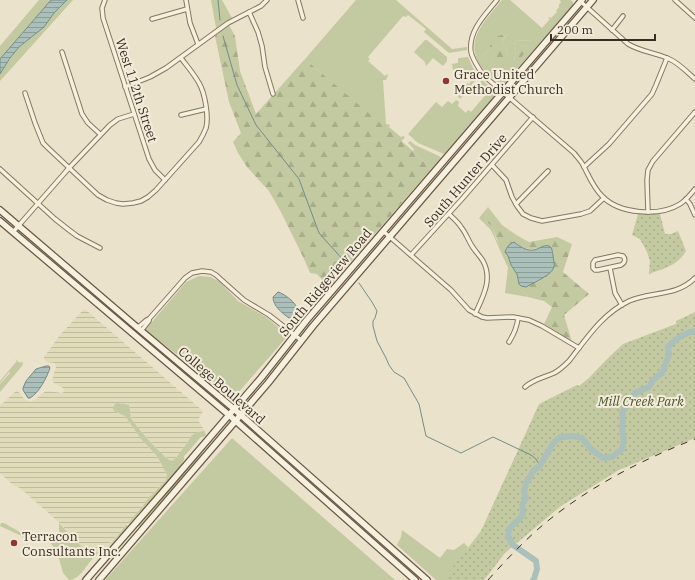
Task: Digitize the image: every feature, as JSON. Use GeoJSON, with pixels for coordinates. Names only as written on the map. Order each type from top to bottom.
{"type":"FeatureCollection","features":[{"type":"Feature","properties":{"kind":"main road","name":"South Ridgeview Road"},"geometry":{"type":"LineString","coordinates":[[99,580],[268,383],[301,340],[593,0]]}},
{"type":"Feature","properties":{"kind":"main road","name":"South Ridgeview Road"},"geometry":{"type":"LineString","coordinates":[[86,580],[261,378],[294,335],[580,1]]}},
{"type":"Feature","properties":{"kind":"main road","name":"College Boulevard"},"geometry":{"type":"LineString","coordinates":[[0,210],[138,329],[234,409],[428,580]]}},
{"type":"Feature","properties":{"kind":"main road","name":"College Boulevard"},"geometry":{"type":"LineString","coordinates":[[0,221],[236,420],[415,580]]}},
{"type":"Feature","properties":{"kind":"street","name":"West 112th Street"},"geometry":{"type":"LineString","coordinates":[[105,0],[102,8],[103,18],[150,163],[165,180]]}},
{"type":"Feature","properties":{"kind":"street"},"geometry":{"type":"LineString","coordinates":[[186,0],[190,23],[198,44]]}},
{"type":"Feature","properties":{"kind":"street"},"geometry":{"type":"LineString","coordinates":[[125,87],[150,77],[181,58],[228,23],[261,6],[267,0]]}},
{"type":"Feature","properties":{"kind":"street"},"geometry":{"type":"LineString","coordinates":[[298,0],[303,18]]}},
{"type":"Feature","properties":{"kind":"street"},"geometry":{"type":"LineString","coordinates":[[497,0],[481,18],[473,36],[471,53],[476,64],[483,75],[510,96],[574,153],[584,167],[594,186],[604,198],[624,209],[636,212],[662,211],[680,204],[695,189]]}},
{"type":"Feature","properties":{"kind":"street"},"geometry":{"type":"LineString","coordinates":[[675,0],[695,18]]}},
{"type":"Feature","properties":{"kind":"street"},"geometry":{"type":"LineString","coordinates":[[580,1],[628,44],[637,49],[667,58],[678,64],[695,78]]}},
{"type":"Feature","properties":{"kind":"street"},"geometry":{"type":"LineString","coordinates":[[152,19],[187,9]]}},
{"type":"Feature","properties":{"kind":"street"},"geometry":{"type":"LineString","coordinates":[[249,12],[258,32],[265,67],[273,94]]}},
{"type":"Feature","properties":{"kind":"street"},"geometry":{"type":"LineString","coordinates":[[612,30],[623,16]]}},
{"type":"Feature","properties":{"kind":"street"},"geometry":{"type":"LineString","coordinates":[[62,52],[82,114],[88,123],[100,134]]}},
{"type":"Feature","properties":{"kind":"street"},"geometry":{"type":"LineString","coordinates":[[25,93],[43,143],[52,153],[101,197],[119,204],[133,203],[145,199],[156,190],[199,142],[206,127],[206,109],[202,90],[199,83],[181,58]]}},
{"type":"Feature","properties":{"kind":"street"},"geometry":{"type":"LineString","coordinates":[[584,167],[609,144],[652,94],[667,58]]}},
{"type":"Feature","properties":{"kind":"street"},"geometry":{"type":"LineString","coordinates":[[181,115],[206,109]]}},
{"type":"Feature","properties":{"kind":"street"},"geometry":{"type":"LineString","coordinates":[[648,212],[648,170],[653,161],[695,112]]}},
{"type":"Feature","properties":{"kind":"street"},"geometry":{"type":"LineString","coordinates":[[13,232],[110,124],[118,119],[134,114]]}},
{"type":"Feature","properties":{"kind":"street","name":"South Hunter Drive"},"geometry":{"type":"LineString","coordinates":[[411,255],[533,117]]}},
{"type":"Feature","properties":{"kind":"street"},"geometry":{"type":"LineString","coordinates":[[492,165],[506,180],[512,197],[523,214],[531,218],[542,221],[581,214],[590,211],[604,198]]}},
{"type":"Feature","properties":{"kind":"street"},"geometry":{"type":"LineString","coordinates":[[0,169],[56,220],[77,236],[100,248]]}},
{"type":"Feature","properties":{"kind":"street"},"geometry":{"type":"LineString","coordinates":[[516,204],[548,171]]}},
{"type":"Feature","properties":{"kind":"street"},"geometry":{"type":"LineString","coordinates":[[686,198],[695,215]]}},
{"type":"Feature","properties":{"kind":"street"},"geometry":{"type":"LineString","coordinates":[[448,214],[461,226],[472,248],[482,259],[486,267],[486,288],[475,314]]}},
{"type":"Feature","properties":{"kind":"street"},"geometry":{"type":"LineString","coordinates":[[383,231],[451,290],[469,310],[475,314],[487,318],[513,317],[529,320],[579,348]]}},
{"type":"Feature","properties":{"kind":"street"},"geometry":{"type":"LineString","coordinates":[[618,255],[623,256],[625,261],[623,264],[610,268],[597,270],[593,268],[593,263],[596,260],[618,255]]}},
{"type":"Feature","properties":{"kind":"street"},"geometry":{"type":"LineString","coordinates":[[610,268],[615,292],[622,305]]}},
{"type":"Feature","properties":{"kind":"street"},"geometry":{"type":"LineString","coordinates":[[138,329],[149,321],[149,319],[188,275],[197,272],[211,272],[221,278],[244,300],[263,311],[301,340]]}},
{"type":"Feature","properties":{"kind":"street"},"geometry":{"type":"LineString","coordinates":[[525,388],[533,381],[552,374],[564,366],[600,322],[614,310],[639,298],[676,290],[695,278]]}},
{"type":"Feature","properties":{"kind":"street"},"geometry":{"type":"LineString","coordinates":[[509,342],[516,328],[518,318]]}},
{"type":"Feature","properties":{"kind":"street"},"geometry":{"type":"LineString","coordinates":[[134,335],[140,326],[149,319]]}},
{"type":"Feature","properties":{"kind":"shaded area"},"geometry":{"type":"Polygon","coordinates":[[[85,309],[203,411],[198,420],[204,430],[197,432],[190,438],[178,456],[173,460],[170,460],[160,453],[134,423],[130,415],[129,405],[117,403],[116,412],[125,416],[149,448],[157,456],[165,470],[167,477],[114,539],[99,552],[92,554],[84,549],[61,524],[20,488],[14,486],[0,473],[0,405],[17,390],[24,399],[30,402],[47,391],[64,392],[63,388],[54,383],[52,380],[56,367],[55,363],[47,362],[44,357],[60,335],[85,309]]]}},
{"type":"Feature","properties":{"kind":"green space"},"geometry":{"type":"Polygon","coordinates":[[[39,0],[51,0],[0,59],[0,46],[39,0]]]}},
{"type":"Feature","properties":{"kind":"green space"},"geometry":{"type":"Polygon","coordinates":[[[67,0],[73,0],[0,81],[0,74],[14,53],[19,47],[38,32],[53,13],[67,0]]]}},
{"type":"Feature","properties":{"kind":"green space"},"geometry":{"type":"Polygon","coordinates":[[[211,0],[222,0],[232,18],[216,28],[211,0]]]}},
{"type":"Feature","properties":{"kind":"green space"},"geometry":{"type":"Polygon","coordinates":[[[356,0],[396,0],[452,49],[467,47],[467,50],[449,53],[424,32],[426,29],[408,15],[406,17],[403,16],[368,57],[370,59],[368,61],[385,76],[387,74],[388,75],[386,80],[383,80],[386,124],[390,125],[389,127],[401,137],[405,137],[401,142],[305,59],[356,0]]]}},
{"type":"Feature","properties":{"kind":"green space"},"geometry":{"type":"Polygon","coordinates":[[[502,0],[510,0],[542,28],[550,19],[548,18],[551,18],[557,12],[556,11],[559,4],[561,3],[560,0],[571,0],[573,2],[573,5],[503,85],[483,69],[474,50],[478,32],[502,0]],[[507,34],[489,49],[482,58],[491,56],[499,75],[508,54],[502,42],[507,34]],[[533,40],[514,41],[516,51],[514,61],[533,40]]]}},
{"type":"Feature","properties":{"kind":"green space"},"geometry":{"type":"Polygon","coordinates":[[[229,25],[235,36],[240,71],[256,114],[305,59],[413,151],[431,169],[328,288],[323,285],[323,281],[317,274],[310,273],[281,212],[269,191],[247,167],[233,142],[241,133],[229,102],[215,36],[229,25]]]}},
{"type":"Feature","properties":{"kind":"green space"},"geometry":{"type":"Polygon","coordinates":[[[507,33],[502,42],[508,54],[507,69],[499,76],[491,56],[486,62],[482,58],[489,49],[493,38],[507,33]]]}},
{"type":"Feature","properties":{"kind":"green space"},"geometry":{"type":"Polygon","coordinates":[[[425,40],[427,40],[447,57],[447,61],[443,66],[433,58],[426,66],[425,62],[414,52],[425,40]]]}},
{"type":"Feature","properties":{"kind":"green space"},"geometry":{"type":"Polygon","coordinates":[[[534,40],[520,59],[514,61],[516,51],[514,41],[534,40]]]}},
{"type":"Feature","properties":{"kind":"green space"},"geometry":{"type":"Polygon","coordinates":[[[468,57],[474,70],[479,76],[460,99],[457,95],[467,83],[469,84],[473,79],[469,75],[465,79],[460,75],[461,73],[452,68],[453,66],[451,64],[458,63],[459,58],[468,57]]]}},
{"type":"Feature","properties":{"kind":"green space"},"geometry":{"type":"Polygon","coordinates":[[[482,80],[496,92],[496,94],[444,154],[418,143],[408,134],[436,102],[442,107],[448,101],[452,104],[456,100],[459,102],[458,106],[466,113],[468,110],[471,112],[488,92],[479,83],[482,80]]]}},
{"type":"Feature","properties":{"kind":"green space"},"geometry":{"type":"Polygon","coordinates":[[[410,141],[441,158],[431,169],[413,151],[414,149],[408,143],[410,141]]]}},
{"type":"Feature","properties":{"kind":"green space"},"geometry":{"type":"Polygon","coordinates":[[[488,207],[485,221],[492,226],[496,239],[506,256],[508,255],[521,286],[526,287],[522,292],[528,297],[505,293],[508,268],[491,230],[479,218],[488,207]]]}},
{"type":"Feature","properties":{"kind":"green space"},"geometry":{"type":"Polygon","coordinates":[[[488,207],[502,225],[529,242],[557,237],[572,244],[563,272],[589,294],[564,315],[572,342],[544,324],[552,307],[544,301],[528,297],[522,292],[526,287],[540,280],[554,265],[552,249],[546,245],[532,249],[519,246],[506,256],[501,250],[492,226],[485,221],[488,207]]]}},
{"type":"Feature","properties":{"kind":"green space"},"geometry":{"type":"Polygon","coordinates":[[[638,214],[660,214],[665,234],[671,234],[678,231],[686,251],[679,260],[670,266],[649,274],[650,261],[647,252],[640,239],[632,235],[638,214]]]}},
{"type":"Feature","properties":{"kind":"green space"},"geometry":{"type":"Polygon","coordinates":[[[199,276],[211,277],[220,282],[238,301],[266,317],[286,334],[286,338],[237,394],[222,389],[145,330],[186,282],[199,276]]]}},
{"type":"Feature","properties":{"kind":"green space","name":"Mill Creek Park"},"geometry":{"type":"Polygon","coordinates":[[[695,312],[695,438],[619,470],[561,506],[505,553],[484,580],[443,580],[481,531],[539,404],[577,385],[579,386],[623,344],[676,324],[676,321],[695,312]]]}},
{"type":"Feature","properties":{"kind":"green space"},"geometry":{"type":"Polygon","coordinates":[[[15,359],[20,363],[22,361],[23,364],[0,392],[0,384],[10,373],[9,372],[0,383],[0,381],[17,362],[15,359]]]}},
{"type":"Feature","properties":{"kind":"green space"},"geometry":{"type":"Polygon","coordinates":[[[117,403],[129,405],[131,418],[133,421],[156,448],[170,460],[176,458],[192,435],[204,430],[206,435],[201,437],[184,456],[184,460],[179,468],[129,524],[128,523],[147,500],[166,480],[167,475],[157,456],[142,440],[125,416],[114,411],[113,408],[117,403]]]}},
{"type":"Feature","properties":{"kind":"green space"},"geometry":{"type":"Polygon","coordinates":[[[232,438],[395,580],[105,580],[232,438]]]}},
{"type":"Feature","properties":{"kind":"green space"},"geometry":{"type":"Polygon","coordinates":[[[201,452],[202,453],[197,463],[141,527],[138,526],[139,524],[201,452]]]}},
{"type":"Feature","properties":{"kind":"green space"},"geometry":{"type":"Polygon","coordinates":[[[1,523],[4,523],[18,531],[28,539],[0,526],[1,523]]]}},
{"type":"Feature","properties":{"kind":"green space"},"geometry":{"type":"Polygon","coordinates":[[[59,523],[88,552],[96,553],[106,548],[93,559],[77,577],[69,580],[63,573],[58,555],[51,543],[59,532],[59,523]]]}},
{"type":"Feature","properties":{"kind":"green space"},"geometry":{"type":"Polygon","coordinates":[[[126,525],[128,526],[106,548],[126,525]]]}},
{"type":"Feature","properties":{"kind":"green space"},"geometry":{"type":"Polygon","coordinates":[[[402,530],[440,558],[447,549],[454,550],[464,543],[468,547],[458,564],[471,580],[436,580],[397,545],[401,537],[402,530]]]}},
{"type":"Feature","properties":{"kind":"water"},"geometry":{"type":"Polygon","coordinates":[[[51,0],[67,0],[54,13],[44,27],[19,47],[0,74],[0,59],[51,0]]]}},
{"type":"Feature","properties":{"kind":"water"},"geometry":{"type":"Polygon","coordinates":[[[514,242],[529,250],[546,246],[550,247],[552,250],[554,263],[553,270],[546,276],[526,287],[521,286],[519,284],[517,274],[505,252],[508,246],[514,242]]]}},
{"type":"Feature","properties":{"kind":"water"},"geometry":{"type":"Polygon","coordinates":[[[278,292],[283,294],[295,304],[297,311],[293,317],[289,318],[276,306],[273,297],[278,292]]]}},
{"type":"Feature","properties":{"kind":"water"},"geometry":{"type":"Polygon","coordinates":[[[49,366],[50,368],[45,380],[33,396],[28,398],[23,390],[26,381],[36,369],[49,366]]]}},
{"type":"Feature","properties":{"kind":"waterway"},"geometry":{"type":"LineString","coordinates":[[218,0],[220,20]]}},
{"type":"Feature","properties":{"kind":"waterway"},"geometry":{"type":"LineString","coordinates":[[223,36],[237,85],[256,125],[299,179],[319,233],[345,262]]}},
{"type":"Feature","properties":{"kind":"waterway"},"geometry":{"type":"LineString","coordinates":[[359,283],[377,311],[373,321],[377,341],[389,365],[394,372],[404,378],[419,404],[426,436],[461,453],[493,437],[531,455],[536,459],[540,466]]}},
{"type":"Feature","properties":{"kind":"waterway"},"geometry":{"type":"LineString","coordinates":[[533,580],[537,569],[536,561],[513,545],[508,536],[509,529],[523,513],[522,506],[526,497],[524,492],[526,483],[534,470],[540,466],[554,442],[561,437],[573,436],[582,438],[591,449],[603,458],[612,457],[622,449],[624,441],[622,413],[635,393],[649,387],[653,380],[662,373],[669,355],[668,347],[680,337],[695,331]]}},
{"type":"Feature","properties":{"kind":"railway"},"geometry":{"type":"LineString","coordinates":[[488,580],[537,530],[579,498],[597,486],[635,465],[695,439]]}},
{"type":"Feature","properties":{"kind":"place","name":"Grace United Methodist Church"},"geometry":{"type":"Point","coordinates":[446,81]}},
{"type":"Feature","properties":{"kind":"place","name":"Terracon Consultants Inc."},"geometry":{"type":"Point","coordinates":[14,543]}}]}
